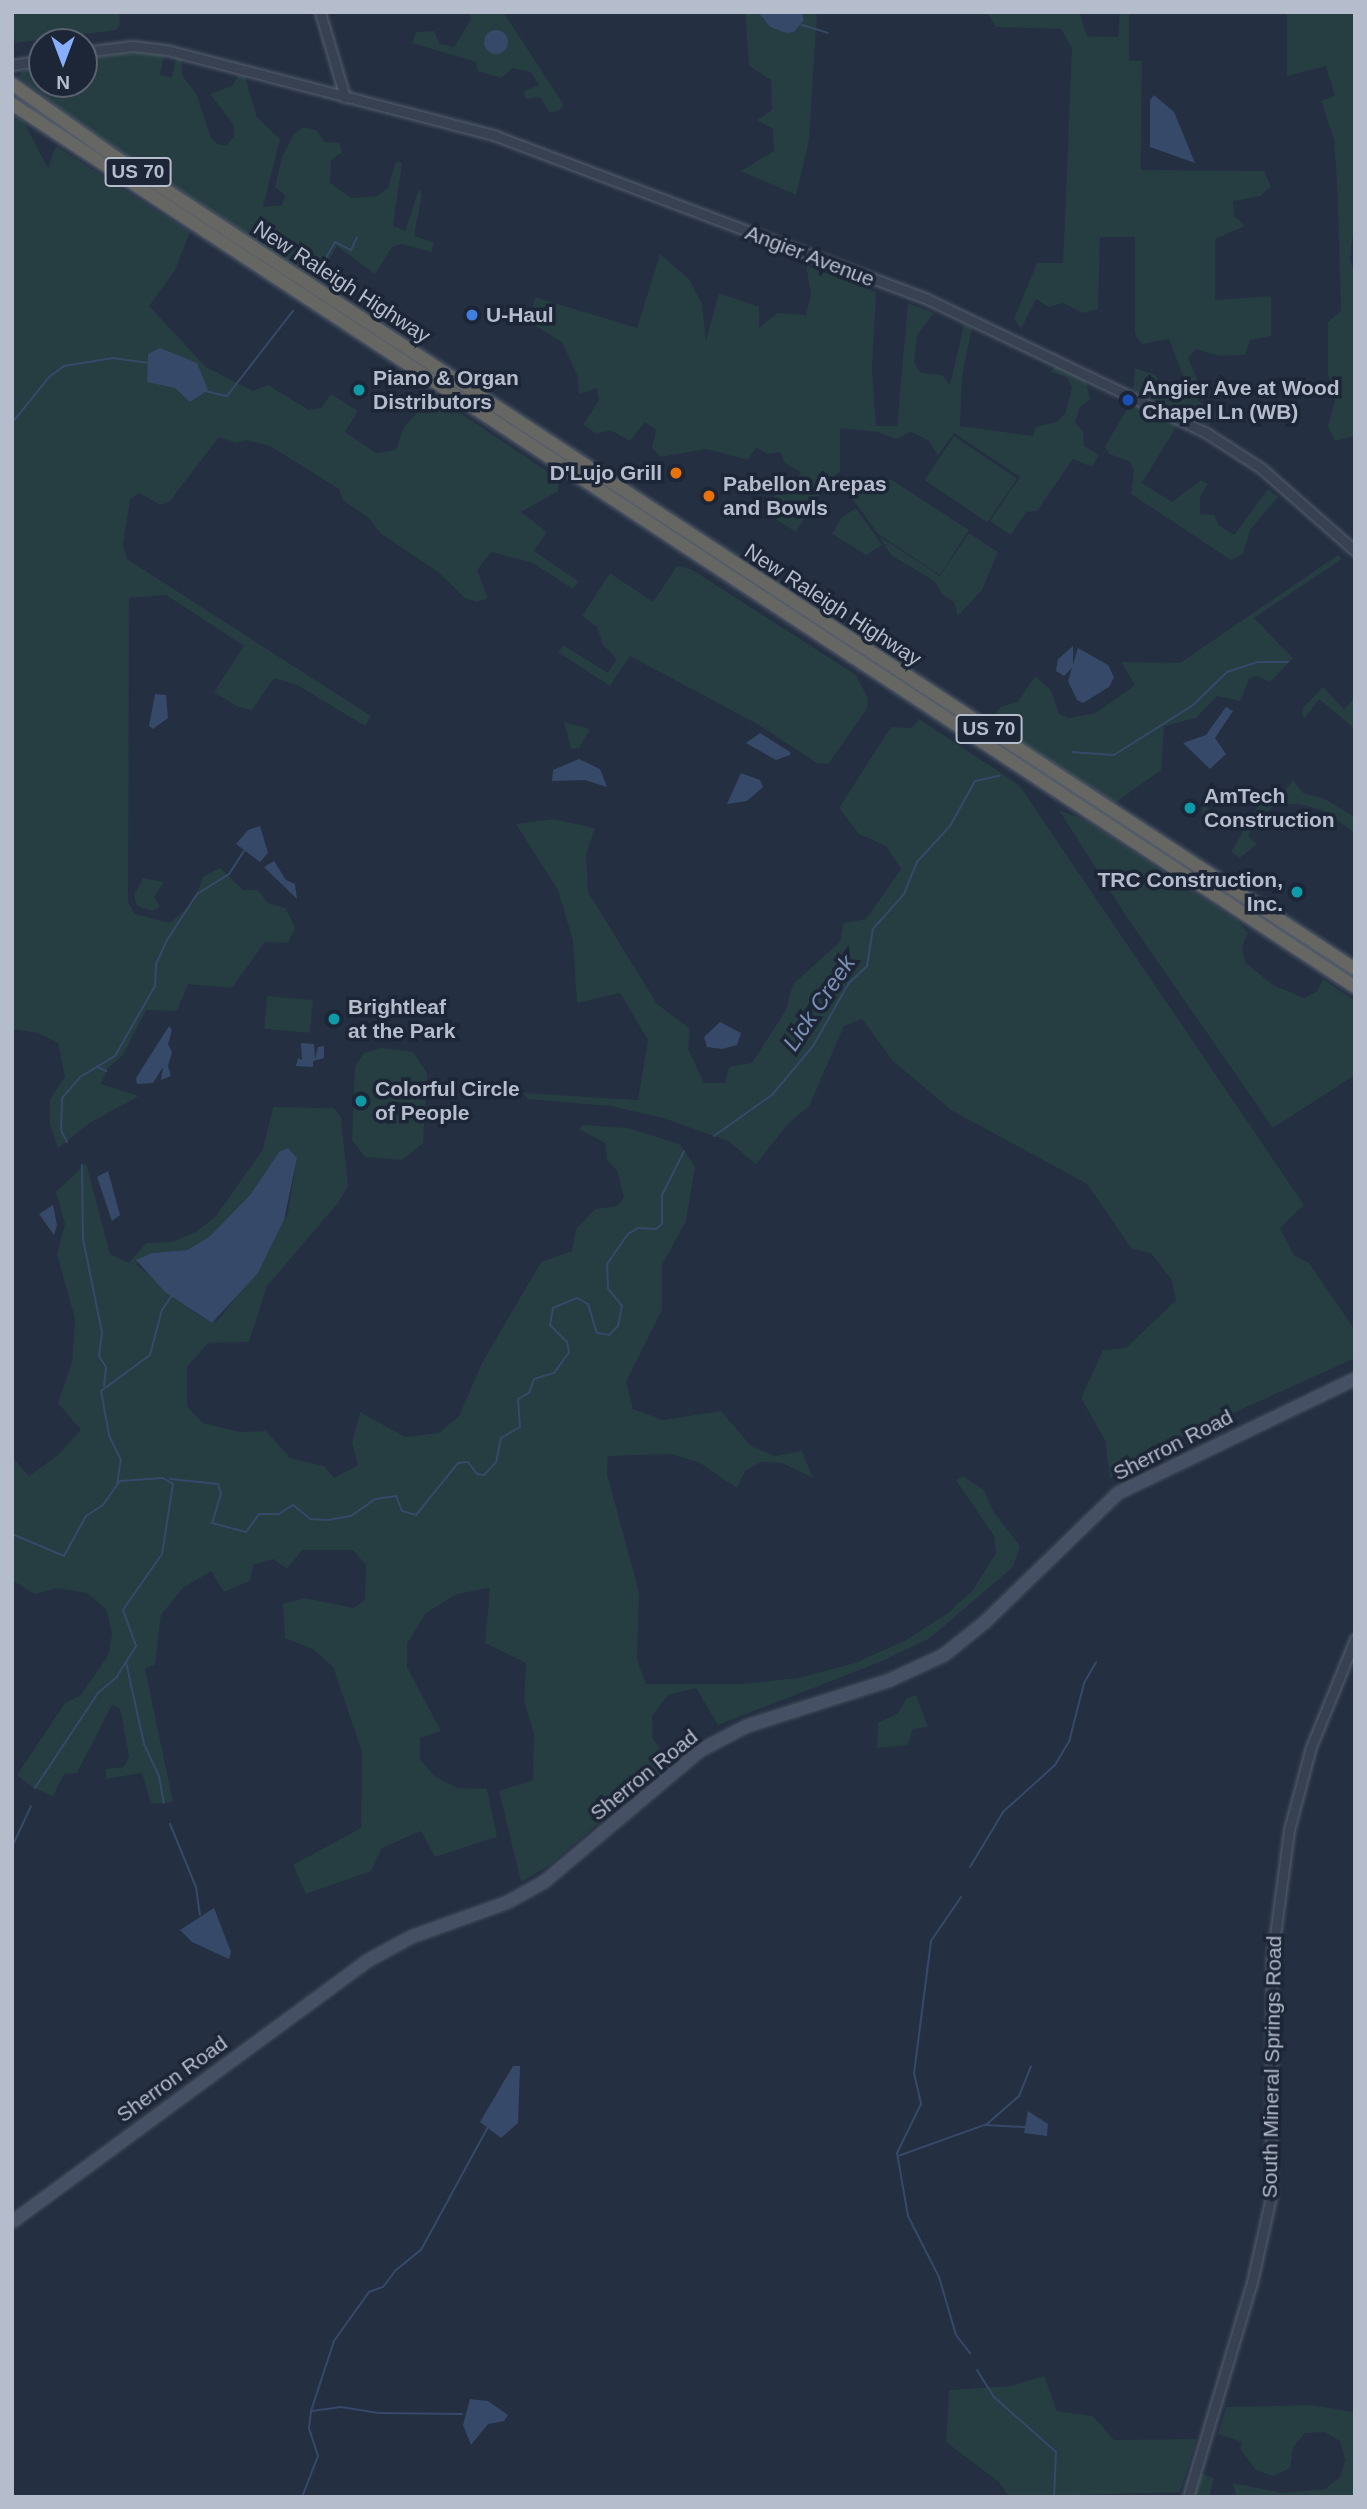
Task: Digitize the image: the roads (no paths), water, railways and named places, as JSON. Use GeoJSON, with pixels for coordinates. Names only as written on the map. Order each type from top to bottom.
{"type":"FeatureCollection","features":[{"type":"Feature","properties":{"kind":"highway","name":"New Raleigh Highway"},"geometry":{"type":"LineString","coordinates":[[12,84],[117,158],[1355,969]]}},
{"type":"Feature","properties":{"kind":"highway","name":"New Raleigh Highway"},"geometry":{"type":"LineString","coordinates":[[12,104],[1355,987]]}},
{"type":"Feature","properties":{"kind":"highway"},"geometry":{"type":"LineString","coordinates":[[586,483],[599,485],[631,505],[642,503]]}},
{"type":"Feature","properties":{"kind":"highway"},"geometry":{"type":"LineString","coordinates":[[634,514],[644,512],[689,540],[697,539]]}},
{"type":"Feature","properties":{"kind":"highway"},"geometry":{"type":"LineString","coordinates":[[1317,962],[1325,950]]}},
{"type":"Feature","properties":{"kind":"main road","name":"Sherron Road"},"geometry":{"type":"LineString","coordinates":[[12,2222],[367,1961],[411,1937],[508,1902],[544,1882],[701,1749],[747,1726],[890,1680],[944,1655],[985,1622],[1118,1493],[1355,1379]]}},
{"type":"Feature","properties":{"kind":"street"},"geometry":{"type":"LineString","coordinates":[[320,12],[345,97]]}},
{"type":"Feature","properties":{"kind":"street","name":"Angier Avenue"},"geometry":{"type":"LineString","coordinates":[[98,50],[138,46],[179,47],[218,62],[526,146],[1002,332],[1228,446],[1261,468],[1355,551]]}},
{"type":"Feature","properties":{"kind":"street","name":"South Mineral Springs Road"},"geometry":{"type":"LineString","coordinates":[[1188,2497],[1252,2282],[1271,2197],[1272,1958],[1289,1830],[1311,1747],[1355,1639]]}},
{"type":"Feature","properties":{"kind":"water"},"geometry":{"type":"Polygon","coordinates":[[[758,12],[802,12],[804,20],[794,32],[786,33],[770,27],[758,12]]]}},
{"type":"Feature","properties":{"kind":"water"},"geometry":{"type":"Polygon","coordinates":[[[496,30],[504,34],[508,42],[504,50],[496,54],[488,50],[484,42],[488,34],[496,30]]]}},
{"type":"Feature","properties":{"kind":"water"},"geometry":{"type":"Polygon","coordinates":[[[1154,95],[1174,112],[1195,163],[1150,147],[1150,100],[1154,95]]]}},
{"type":"Feature","properties":{"kind":"water"},"geometry":{"type":"Polygon","coordinates":[[[160,348],[197,363],[208,390],[190,402],[175,388],[147,382],[148,354],[160,348]]]}},
{"type":"Feature","properties":{"kind":"water"},"geometry":{"type":"Polygon","coordinates":[[[1073,646],[1073,667],[1064,676],[1056,671],[1058,659],[1073,646]]]}},
{"type":"Feature","properties":{"kind":"water"},"geometry":{"type":"Polygon","coordinates":[[[1078,648],[1108,665],[1114,677],[1109,687],[1083,703],[1077,700],[1068,681],[1078,648]]]}},
{"type":"Feature","properties":{"kind":"water"},"geometry":{"type":"Polygon","coordinates":[[[155,694],[166,695],[168,718],[153,729],[149,726],[155,694]]]}},
{"type":"Feature","properties":{"kind":"water"},"geometry":{"type":"Polygon","coordinates":[[[1226,707],[1233,711],[1215,738],[1226,754],[1210,769],[1183,743],[1206,735],[1226,707]]]}},
{"type":"Feature","properties":{"kind":"water"},"geometry":{"type":"Polygon","coordinates":[[[760,733],[790,752],[790,755],[776,760],[746,743],[760,733]]]}},
{"type":"Feature","properties":{"kind":"water"},"geometry":{"type":"Polygon","coordinates":[[[579,759],[600,769],[607,787],[585,780],[552,781],[553,770],[579,759]]]}},
{"type":"Feature","properties":{"kind":"water"},"geometry":{"type":"Polygon","coordinates":[[[741,773],[760,780],[763,787],[747,801],[727,804],[741,773]]]}},
{"type":"Feature","properties":{"kind":"water"},"geometry":{"type":"Polygon","coordinates":[[[260,826],[268,853],[260,862],[236,844],[248,830],[260,826]]]}},
{"type":"Feature","properties":{"kind":"water"},"geometry":{"type":"Polygon","coordinates":[[[274,861],[286,880],[295,884],[297,899],[264,867],[274,861]]]}},
{"type":"Feature","properties":{"kind":"water"},"geometry":{"type":"Polygon","coordinates":[[[720,1022],[741,1033],[737,1045],[722,1049],[707,1047],[704,1037],[720,1022]]]}},
{"type":"Feature","properties":{"kind":"water"},"geometry":{"type":"Polygon","coordinates":[[[169,1026],[172,1030],[168,1044],[172,1052],[168,1066],[171,1076],[161,1080],[163,1067],[153,1083],[137,1084],[136,1078],[169,1026]]]}},
{"type":"Feature","properties":{"kind":"water"},"geometry":{"type":"Polygon","coordinates":[[[301,1043],[314,1044],[315,1059],[318,1047],[324,1046],[324,1058],[313,1061],[313,1067],[296,1066],[298,1058],[302,1060],[301,1043]]]}},
{"type":"Feature","properties":{"kind":"water"},"geometry":{"type":"Polygon","coordinates":[[[288,1148],[297,1158],[284,1220],[258,1273],[212,1323],[165,1292],[136,1260],[152,1253],[187,1250],[209,1237],[250,1195],[279,1152],[288,1148]]]}},
{"type":"Feature","properties":{"kind":"water"},"geometry":{"type":"Polygon","coordinates":[[[108,1171],[120,1215],[112,1221],[97,1177],[108,1171]]]}},
{"type":"Feature","properties":{"kind":"water"},"geometry":{"type":"Polygon","coordinates":[[[53,1205],[57,1225],[54,1235],[39,1214],[53,1205]]]}},
{"type":"Feature","properties":{"kind":"water"},"geometry":{"type":"Polygon","coordinates":[[[214,1908],[231,1952],[229,1959],[192,1942],[180,1930],[214,1908]]]}},
{"type":"Feature","properties":{"kind":"water"},"geometry":{"type":"Polygon","coordinates":[[[513,2066],[520,2066],[518,2123],[501,2138],[480,2122],[513,2066]]]}},
{"type":"Feature","properties":{"kind":"water"},"geometry":{"type":"Polygon","coordinates":[[[1028,2111],[1048,2124],[1047,2136],[1024,2133],[1028,2111]]]}},
{"type":"Feature","properties":{"kind":"water"},"geometry":{"type":"Polygon","coordinates":[[[470,2399],[488,2401],[508,2415],[504,2421],[488,2424],[471,2445],[463,2425],[470,2399]]]}},
{"type":"Feature","properties":{"kind":"waterway"},"geometry":{"type":"LineString","coordinates":[[802,25],[828,33]]}},
{"type":"Feature","properties":{"kind":"waterway"},"geometry":{"type":"LineString","coordinates":[[323,263],[335,242],[351,250],[357,237]]}},
{"type":"Feature","properties":{"kind":"waterway"},"geometry":{"type":"LineString","coordinates":[[205,391],[227,396],[293,311]]}},
{"type":"Feature","properties":{"kind":"waterway"},"geometry":{"type":"LineString","coordinates":[[12,423],[49,377],[64,366],[113,358],[147,363]]}},
{"type":"Feature","properties":{"kind":"waterway","name":"Lick Creek"},"geometry":{"type":"LineString","coordinates":[[1072,752],[1114,755],[1193,705],[1227,672],[1258,662],[1288,662]]}},
{"type":"Feature","properties":{"kind":"waterway","name":"Lick Creek"},"geometry":{"type":"LineString","coordinates":[[714,1136],[772,1095],[813,1046],[849,983],[867,966],[873,929],[904,894],[917,862],[950,826],[975,781],[999,776]]}},
{"type":"Feature","properties":{"kind":"waterway"},"geometry":{"type":"LineString","coordinates":[[67,1142],[61,1130],[62,1098],[80,1077],[115,1056],[155,986],[156,964],[167,940],[197,894],[229,874],[244,851]]}},
{"type":"Feature","properties":{"kind":"waterway"},"geometry":{"type":"LineString","coordinates":[[98,1067],[106,1071]]}},
{"type":"Feature","properties":{"kind":"waterway","name":"Lick Creek"},"geometry":{"type":"LineString","coordinates":[[170,1479],[218,1484],[221,1494],[212,1523],[246,1532],[259,1514],[279,1514],[293,1505],[310,1519],[328,1520],[351,1516],[375,1499],[396,1496],[402,1511],[416,1515],[458,1463],[468,1462],[477,1474],[484,1475],[496,1462],[501,1438],[520,1427],[518,1399],[529,1393],[534,1379],[554,1373],[569,1352],[567,1342],[550,1325],[553,1308],[577,1298],[588,1304],[597,1333],[609,1335],[618,1326],[622,1306],[608,1289],[607,1264],[628,1234],[638,1228],[656,1229],[662,1224],[662,1195],[684,1151]]}},
{"type":"Feature","properties":{"kind":"waterway"},"geometry":{"type":"LineString","coordinates":[[82,1165],[83,1239],[102,1332],[99,1356],[106,1367],[104,1386]]}},
{"type":"Feature","properties":{"kind":"waterway"},"geometry":{"type":"LineString","coordinates":[[117,1484],[121,1460],[109,1435],[101,1391],[150,1355],[162,1310],[172,1295]]}},
{"type":"Feature","properties":{"kind":"waterway"},"geometry":{"type":"LineString","coordinates":[[12,1534],[64,1556],[86,1516],[103,1505],[120,1481],[163,1478],[173,1484],[162,1554],[123,1610],[136,1646],[117,1677],[98,1693],[35,1788]]}},
{"type":"Feature","properties":{"kind":"waterway"},"geometry":{"type":"LineString","coordinates":[[126,1662],[144,1744],[159,1776],[164,1803]]}},
{"type":"Feature","properties":{"kind":"waterway"},"geometry":{"type":"LineString","coordinates":[[970,1867],[1003,1812],[1055,1765],[1069,1742],[1084,1683],[1096,1662]]}},
{"type":"Feature","properties":{"kind":"waterway"},"geometry":{"type":"LineString","coordinates":[[12,1847],[31,1806]]}},
{"type":"Feature","properties":{"kind":"waterway"},"geometry":{"type":"LineString","coordinates":[[170,1824],[196,1887],[200,1915]]}},
{"type":"Feature","properties":{"kind":"waterway"},"geometry":{"type":"LineString","coordinates":[[961,1897],[931,1941],[914,2073],[921,2104],[897,2153],[908,2216],[939,2277],[956,2335],[970,2353]]}},
{"type":"Feature","properties":{"kind":"waterway"},"geometry":{"type":"LineString","coordinates":[[898,2156],[987,2124],[1019,2096],[1031,2066]]}},
{"type":"Feature","properties":{"kind":"waterway"},"geometry":{"type":"LineString","coordinates":[[985,2125],[1025,2127]]}},
{"type":"Feature","properties":{"kind":"waterway"},"geometry":{"type":"LineString","coordinates":[[302,2497],[318,2456],[309,2428],[311,2411],[334,2341],[369,2292],[383,2287],[396,2270],[421,2250],[488,2127]]}},
{"type":"Feature","properties":{"kind":"waterway"},"geometry":{"type":"LineString","coordinates":[[977,2370],[994,2397],[1056,2452],[1054,2497]]}},
{"type":"Feature","properties":{"kind":"waterway"},"geometry":{"type":"LineString","coordinates":[[312,2411],[341,2407],[379,2413],[462,2414]]}},
{"type":"Feature","properties":{"kind":"place","name":"U-Haul"},"geometry":{"type":"Point","coordinates":[472,315]}},
{"type":"Feature","properties":{"kind":"place","name":"Piano & Organ Distributors"},"geometry":{"type":"Point","coordinates":[359,390]}},
{"type":"Feature","properties":{"kind":"place","name":"Angier Ave at Wood Chapel Ln (WB)"},"geometry":{"type":"Point","coordinates":[1128,400]}},
{"type":"Feature","properties":{"kind":"place","name":"D'Lujo Grill"},"geometry":{"type":"Point","coordinates":[676,473]}},
{"type":"Feature","properties":{"kind":"place","name":"Pabellon Arepas and Bowls"},"geometry":{"type":"Point","coordinates":[709,496]}},
{"type":"Feature","properties":{"kind":"place","name":"AmTech Construction"},"geometry":{"type":"Point","coordinates":[1190,808]}},
{"type":"Feature","properties":{"kind":"place","name":"TRC Construction, Inc."},"geometry":{"type":"Point","coordinates":[1297,892]}},
{"type":"Feature","properties":{"kind":"place","name":"Brightleaf at the Park"},"geometry":{"type":"Point","coordinates":[334,1019]}},
{"type":"Feature","properties":{"kind":"place","name":"Colorful Circle of People"},"geometry":{"type":"Point","coordinates":[361,1101]}}]}
